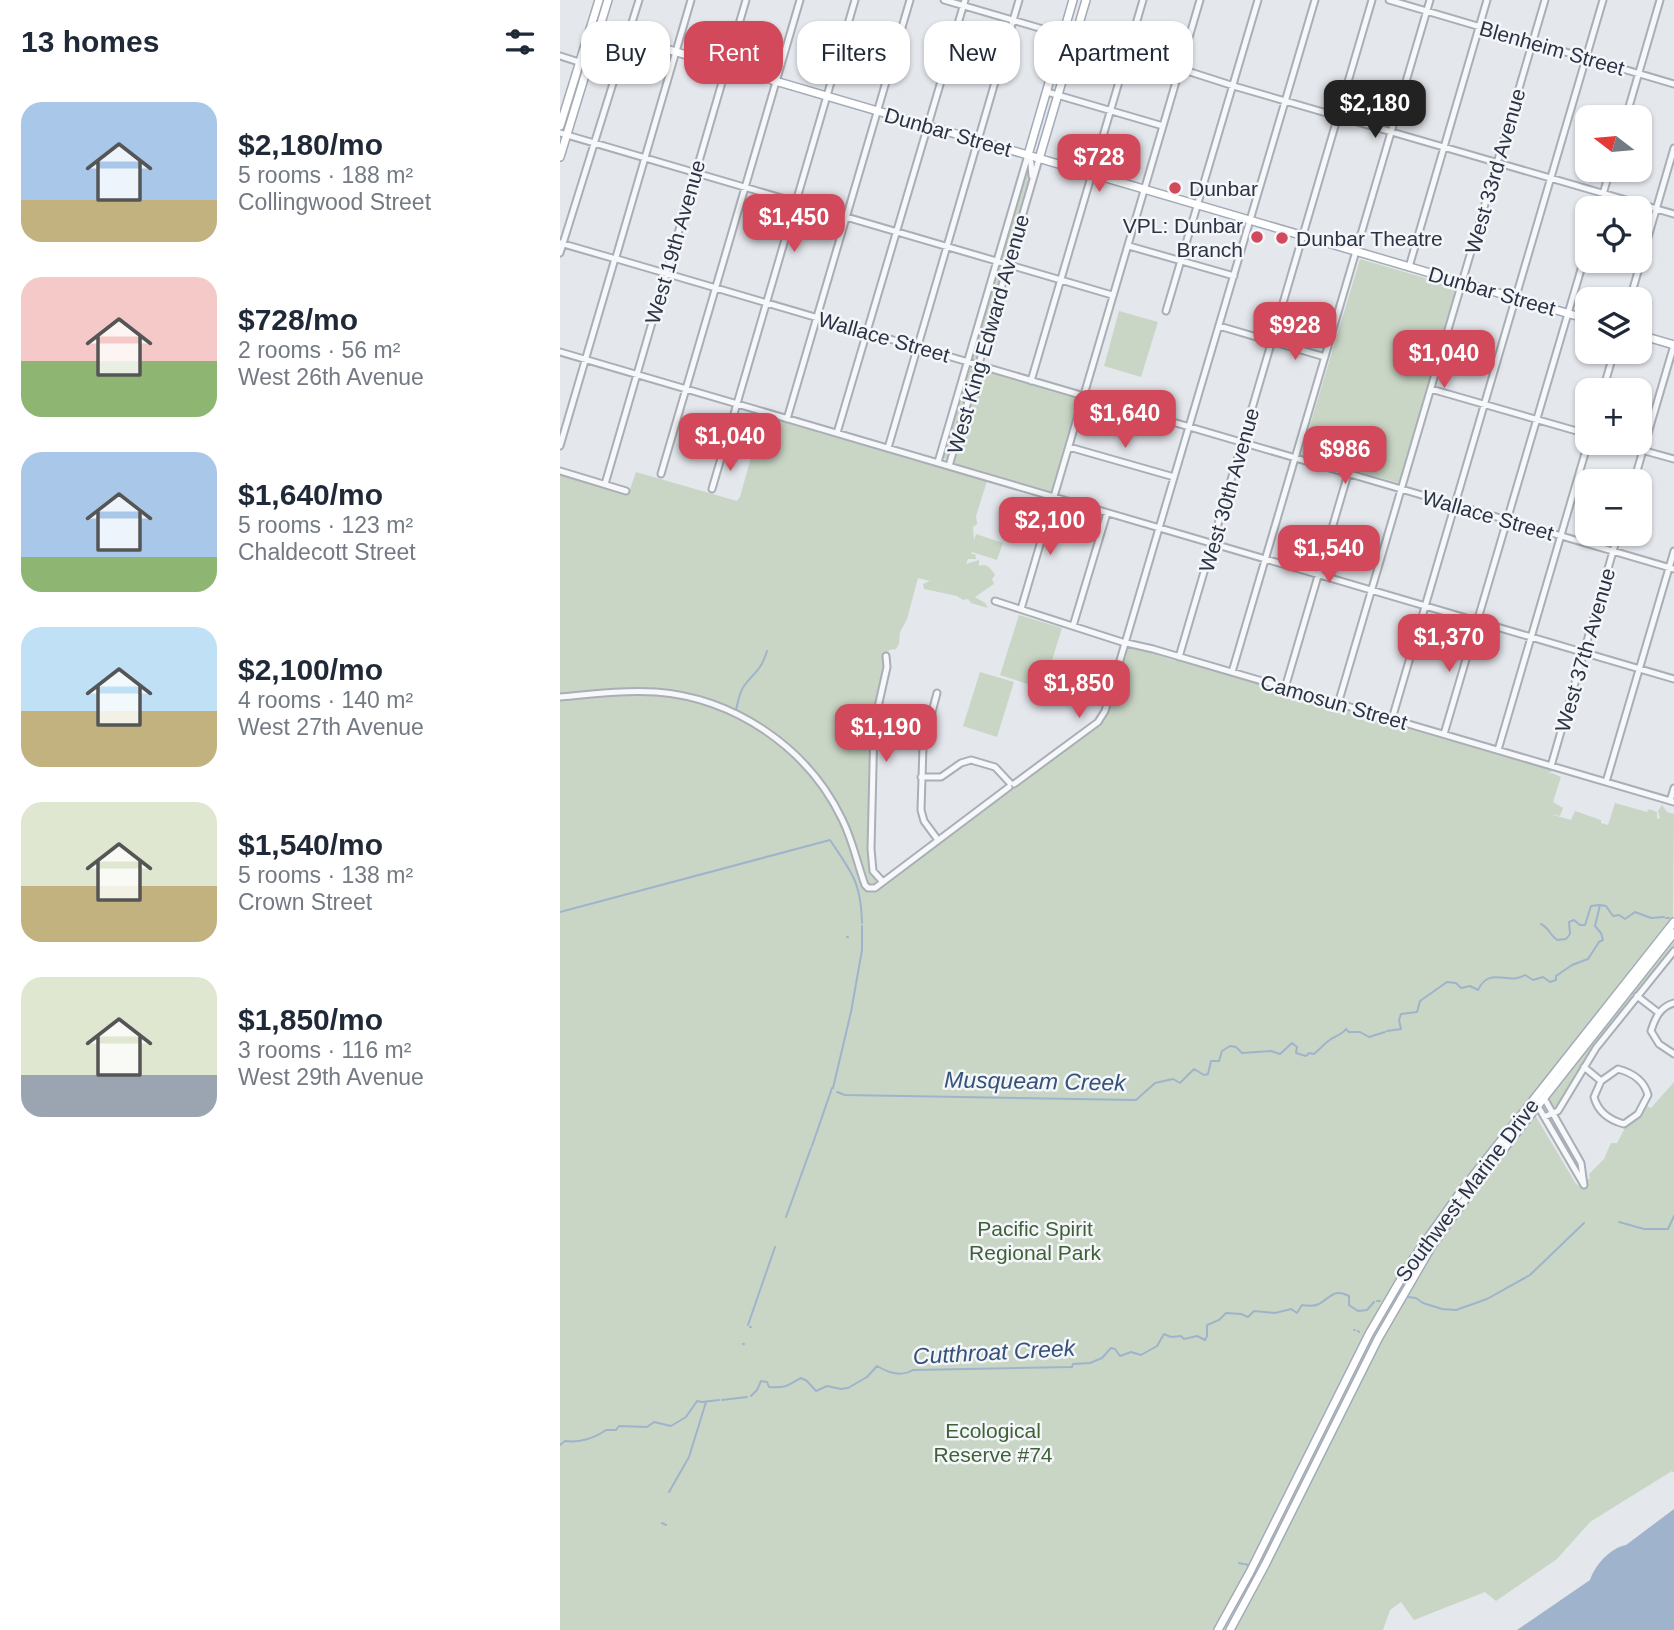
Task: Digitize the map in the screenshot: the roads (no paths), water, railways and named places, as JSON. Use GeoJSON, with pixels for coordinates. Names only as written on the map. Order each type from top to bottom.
{"type":"FeatureCollection","features":[{"type":"Feature","properties":{"kind":"main road"},"geometry":{"type":"LineString","coordinates":[[596,21],[599,0]]}},
{"type":"Feature","properties":{"kind":"main road"},"geometry":{"type":"LineString","coordinates":[[599,21],[608,0]]}},
{"type":"Feature","properties":{"kind":"main road","name":"West King Edward Avenue"},"geometry":{"type":"LineString","coordinates":[[1067,21],[1073,0]]}},
{"type":"Feature","properties":{"kind":"main road","name":"West King Edward Avenue"},"geometry":{"type":"LineString","coordinates":[[1079,21],[1086,0]]}},
{"type":"Feature","properties":{"kind":"main road","name":"Dunbar Street"},"geometry":{"type":"LineString","coordinates":[[670,51],[684,54]]}},
{"type":"Feature","properties":{"kind":"main road"},"geometry":{"type":"LineString","coordinates":[[560,126],[581,58]]}},
{"type":"Feature","properties":{"kind":"main road","name":"Dunbar Street"},"geometry":{"type":"LineString","coordinates":[[783,83],[1575,316]]}},
{"type":"Feature","properties":{"kind":"main road"},"geometry":{"type":"LineString","coordinates":[[560,157],[563,134],[582,84]]}},
{"type":"Feature","properties":{"kind":"main road","name":"West King Edward Avenue"},"geometry":{"type":"LineString","coordinates":[[1028,155],[1049,84]]}},
{"type":"Feature","properties":{"kind":"main road","name":"West King Edward Avenue"},"geometry":{"type":"LineString","coordinates":[[1039,159],[1061,84]]}},
{"type":"Feature","properties":{"kind":"main road"},"geometry":{"type":"LineString","coordinates":[[1034,135],[1034,152],[1039,159]]}},
{"type":"Feature","properties":{"kind":"main road"},"geometry":{"type":"LineString","coordinates":[[1652,339],[1674,345]]}},
{"type":"Feature","properties":{"kind":"main road","name":"Southwest Marine Drive"},"geometry":{"type":"LineString","coordinates":[[1230,1630],[1402,1295],[1452,1215],[1674,922]]}},
{"type":"Feature","properties":{"kind":"main road","name":"Southwest Marine Drive"},"geometry":{"type":"LineString","coordinates":[[1218,1630],[1393,1291],[1431,1231],[1536,1103],[1544,1098],[1674,933]]}},
{"type":"Feature","properties":{"kind":"street"},"geometry":{"type":"LineString","coordinates":[[633,21],[639,0]]}},
{"type":"Feature","properties":{"kind":"street"},"geometry":{"type":"LineString","coordinates":[[560,446],[691,0]]}},
{"type":"Feature","properties":{"kind":"street","name":"West 19th Avenue"},"geometry":{"type":"LineString","coordinates":[[740,21],[746,0]]}},
{"type":"Feature","properties":{"kind":"street"},"geometry":{"type":"LineString","coordinates":[[783,57],[800,0]]}},
{"type":"Feature","properties":{"kind":"street"},"geometry":{"type":"LineString","coordinates":[[712,489],[855,0]]}},
{"type":"Feature","properties":{"kind":"street"},"geometry":{"type":"LineString","coordinates":[[787,419],[910,0]]}},
{"type":"Feature","properties":{"kind":"street"},"geometry":{"type":"LineString","coordinates":[[944,0],[964,3],[1034,26]]}},
{"type":"Feature","properties":{"kind":"street"},"geometry":{"type":"LineString","coordinates":[[888,449],[1019,0]]}},
{"type":"Feature","properties":{"kind":"street"},"geometry":{"type":"LineString","coordinates":[[1137,21],[1143,0]]}},
{"type":"Feature","properties":{"kind":"street"},"geometry":{"type":"LineString","coordinates":[[1193,24],[1200,0]]}},
{"type":"Feature","properties":{"kind":"street"},"geometry":{"type":"LineString","coordinates":[[1166,311],[1258,0]]}},
{"type":"Feature","properties":{"kind":"street"},"geometry":{"type":"LineString","coordinates":[[560,697],[642,692],[669,694],[713,703],[754,723],[774,736],[802,761],[832,801],[849,834],[865,885],[871,889],[1102,718],[1315,0]]}},
{"type":"Feature","properties":{"kind":"street","name":"West 30th Avenue"},"geometry":{"type":"LineString","coordinates":[[1179,657],[1373,0]]}},
{"type":"Feature","properties":{"kind":"street","name":"Blenheim Street"},"geometry":{"type":"LineString","coordinates":[[1389,0],[1674,84]]}},
{"type":"Feature","properties":{"kind":"street"},"geometry":{"type":"LineString","coordinates":[[1232,672],[1430,0]]}},
{"type":"Feature","properties":{"kind":"street"},"geometry":{"type":"LineString","coordinates":[[1409,267],[1487,0]]}},
{"type":"Feature","properties":{"kind":"street","name":"West 33rd Avenue"},"geometry":{"type":"LineString","coordinates":[[1338,704],[1545,0]]}},
{"type":"Feature","properties":{"kind":"street"},"geometry":{"type":"LineString","coordinates":[[1391,719],[1602,0]]}},
{"type":"Feature","properties":{"kind":"street"},"geometry":{"type":"LineString","coordinates":[[1629,105],[1660,0]]}},
{"type":"Feature","properties":{"kind":"street"},"geometry":{"type":"LineString","coordinates":[[836,433],[964,3]]}},
{"type":"Feature","properties":{"kind":"street"},"geometry":{"type":"LineString","coordinates":[[560,56],[579,62]]}},
{"type":"Feature","properties":{"kind":"street"},"geometry":{"type":"LineString","coordinates":[[1193,72],[1674,214]]}},
{"type":"Feature","properties":{"kind":"street"},"geometry":{"type":"LineString","coordinates":[[560,253],[613,84]]}},
{"type":"Feature","properties":{"kind":"street","name":"West 19th Avenue"},"geometry":{"type":"LineString","coordinates":[[604,484],[721,84]]}},
{"type":"Feature","properties":{"kind":"street"},"geometry":{"type":"LineString","coordinates":[[661,474],[775,84]]}},
{"type":"Feature","properties":{"kind":"street"},"geometry":{"type":"LineString","coordinates":[[1031,381],[1118,84]]}},
{"type":"Feature","properties":{"kind":"street"},"geometry":{"type":"LineString","coordinates":[[1021,609],[1175,84]]}},
{"type":"Feature","properties":{"kind":"street"},"geometry":{"type":"LineString","coordinates":[[1047,92],[1163,126]]}},
{"type":"Feature","properties":{"kind":"street"},"geometry":{"type":"LineString","coordinates":[[563,134],[1112,295]]}},
{"type":"Feature","properties":{"kind":"street"},"geometry":{"type":"LineString","coordinates":[[1633,287],[1674,148]]}},
{"type":"Feature","properties":{"kind":"street"},"geometry":{"type":"LineString","coordinates":[[1028,155],[1031,163],[1030,188]]}},
{"type":"Feature","properties":{"kind":"street","name":"West King Edward Avenue"},"geometry":{"type":"LineString","coordinates":[[938,462],[1028,155]]}},
{"type":"Feature","properties":{"kind":"street","name":"West King Edward Avenue"},"geometry":{"type":"LineString","coordinates":[[949,466],[1039,159]]}},
{"type":"Feature","properties":{"kind":"street"},"geometry":{"type":"LineString","coordinates":[[1603,196],[1607,182]]}},
{"type":"Feature","properties":{"kind":"street","name":"Wallace Street"},"geometry":{"type":"LineString","coordinates":[[561,243],[1672,568]]}},
{"type":"Feature","properties":{"kind":"street"},"geometry":{"type":"LineString","coordinates":[[1129,246],[1234,276]]}},
{"type":"Feature","properties":{"kind":"street"},"geometry":{"type":"LineString","coordinates":[[1444,734],[1580,273]]}},
{"type":"Feature","properties":{"kind":"street"},"geometry":{"type":"LineString","coordinates":[[1219,326],[1325,357]]}},
{"type":"Feature","properties":{"kind":"street"},"geometry":{"type":"LineString","coordinates":[[1652,420],[1674,345]]}},
{"type":"Feature","properties":{"kind":"street"},"geometry":{"type":"LineString","coordinates":[[560,352],[1674,679]]}},
{"type":"Feature","properties":{"kind":"street"},"geometry":{"type":"LineString","coordinates":[[1431,389],[1575,431]]}},
{"type":"Feature","properties":{"kind":"street"},"geometry":{"type":"LineString","coordinates":[[1069,447],[1174,478]]}},
{"type":"Feature","properties":{"kind":"street"},"geometry":{"type":"LineString","coordinates":[[1652,453],[1674,459]]}},
{"type":"Feature","properties":{"kind":"street"},"geometry":{"type":"LineString","coordinates":[[1497,750],[1584,455]]}},
{"type":"Feature","properties":{"kind":"street"},"geometry":{"type":"LineString","coordinates":[[560,471],[626,491]]}},
{"type":"Feature","properties":{"kind":"street"},"geometry":{"type":"LineString","coordinates":[[1285,688],[1348,474]]}},
{"type":"Feature","properties":{"kind":"street"},"geometry":{"type":"LineString","coordinates":[[1073,626],[1107,513]]}},
{"type":"Feature","properties":{"kind":"street","name":"West 37th Avenue"},"geometry":{"type":"LineString","coordinates":[[1551,766],[1614,546]]}},
{"type":"Feature","properties":{"kind":"street"},"geometry":{"type":"LineString","coordinates":[[1606,782],[1672,568],[1674,551]]}},
{"type":"Feature","properties":{"kind":"street","name":"Camosun Street"},"geometry":{"type":"LineString","coordinates":[[995,601],[1126,643],[1672,801]]}},
{"type":"Feature","properties":{"kind":"street"},"geometry":{"type":"LineString","coordinates":[[883,882],[873,871],[871,849],[874,725],[887,667],[886,656]]}},
{"type":"Feature","properties":{"kind":"street"},"geometry":{"type":"LineString","coordinates":[[937,693],[923,746],[921,815],[938,840]]}},
{"type":"Feature","properties":{"kind":"street"},"geometry":{"type":"LineString","coordinates":[[921,777],[941,777],[966,760],[977,760],[995,767],[1011,785]]}},
{"type":"Feature","properties":{"kind":"street"},"geometry":{"type":"LineString","coordinates":[[1672,801],[1674,788]]}},
{"type":"Feature","properties":{"kind":"street"},"geometry":{"type":"LineString","coordinates":[[1544,1117],[1558,1111],[1584,1067],[1674,951]]}},
{"type":"Feature","properties":{"kind":"street"},"geometry":{"type":"LineString","coordinates":[[1637,996],[1659,1013]]}},
{"type":"Feature","properties":{"kind":"street"},"geometry":{"type":"LineString","coordinates":[[1674,1003],[1659,1013],[1651,1031],[1659,1044],[1674,1054]]}},
{"type":"Feature","properties":{"kind":"street"},"geometry":{"type":"LineString","coordinates":[[1584,1067],[1601,1081]]}},
{"type":"Feature","properties":{"kind":"street"},"geometry":{"type":"LineString","coordinates":[[1618,1069],[1636,1077],[1645,1086],[1648,1096],[1638,1114],[1624,1124],[1601,1112],[1594,1097],[1601,1081],[1618,1069]]}},
{"type":"Feature","properties":{"kind":"street"},"geometry":{"type":"LineString","coordinates":[[1536,1103],[1584,1185],[1581,1163],[1544,1098]]}},
{"type":"Feature","properties":{"kind":"water"},"geometry":{"type":"Polygon","coordinates":[[[1674,1509],[1674,1630],[1517,1630],[1590,1580],[1599,1563],[1609,1553],[1626,1545],[1674,1509]]]}},
{"type":"Feature","properties":{"kind":"waterway"},"geometry":{"type":"LineString","coordinates":[[736,710],[742,689],[760,667],[767,651]]}},
{"type":"Feature","properties":{"kind":"waterway","name":"Musqueam Creek"},"geometry":{"type":"LineString","coordinates":[[560,912],[830,840],[854,878],[860,897],[862,923]]}},
{"type":"Feature","properties":{"kind":"waterway"},"geometry":{"type":"LineString","coordinates":[[1541,924],[1557,940],[1566,939],[1570,934],[1569,922],[1574,920],[1585,925],[1591,906],[1599,905]]}},
{"type":"Feature","properties":{"kind":"waterway","name":"Musqueam Creek"},"geometry":{"type":"LineString","coordinates":[[1387,1031],[1401,1029],[1401,1014],[1417,1012],[1420,1001],[1447,982],[1456,983],[1461,988],[1470,986],[1478,990],[1483,983],[1494,977],[1519,978],[1525,975],[1533,980],[1543,977],[1550,982],[1556,980],[1556,976],[1572,965],[1588,959],[1603,940],[1595,926],[1600,905],[1606,906],[1613,916],[1619,915],[1625,919],[1635,912],[1651,918],[1664,917]]}},
{"type":"Feature","properties":{"kind":"waterway","name":"Musqueam Creek"},"geometry":{"type":"LineString","coordinates":[[833,1088],[851,1012],[862,950],[862,926]]}},
{"type":"Feature","properties":{"kind":"waterway","name":"Musqueam Creek"},"geometry":{"type":"LineString","coordinates":[[837,1092],[845,1095],[1136,1100],[1155,1083],[1173,1079],[1180,1083],[1194,1069],[1204,1075],[1208,1074],[1211,1061],[1219,1061],[1222,1051],[1230,1046],[1236,1047],[1242,1053],[1271,1051],[1280,1054],[1292,1043],[1297,1047],[1296,1053],[1306,1056],[1309,1053],[1314,1054],[1346,1029],[1369,1037],[1385,1032]]}},
{"type":"Feature","properties":{"kind":"waterway"},"geometry":{"type":"LineString","coordinates":[[812,1146],[832,1088]]}},
{"type":"Feature","properties":{"kind":"waterway"},"geometry":{"type":"LineString","coordinates":[[786,1217],[811,1148]]}},
{"type":"Feature","properties":{"kind":"waterway","name":"Cutthroat Creek"},"geometry":{"type":"LineString","coordinates":[[1619,1222],[1644,1229],[1668,1229],[1674,1216]]}},
{"type":"Feature","properties":{"kind":"waterway","name":"Cutthroat Creek"},"geometry":{"type":"LineString","coordinates":[[1408,1297],[1442,1309],[1456,1310],[1487,1299],[1530,1275],[1584,1223]]}},
{"type":"Feature","properties":{"kind":"waterway"},"geometry":{"type":"LineString","coordinates":[[748,1325],[775,1247]]}},
{"type":"Feature","properties":{"kind":"waterway","name":"Cutthroat Creek"},"geometry":{"type":"LineString","coordinates":[[751,1396],[761,1381],[767,1382],[769,1387],[780,1387],[801,1378],[816,1391],[827,1386],[848,1388],[867,1377],[877,1366],[900,1374],[913,1370],[1072,1367],[1073,1364],[1090,1363],[1102,1358],[1111,1348],[1120,1356],[1131,1352],[1141,1355],[1157,1346],[1164,1334],[1171,1337],[1181,1336],[1184,1339],[1197,1336],[1205,1340],[1207,1325],[1219,1320],[1226,1313],[1248,1317],[1254,1311],[1275,1313],[1291,1309],[1297,1313],[1302,1305],[1317,1305],[1333,1294],[1340,1293],[1349,1296],[1349,1305],[1358,1311],[1367,1310],[1374,1302]]}},
{"type":"Feature","properties":{"kind":"waterway","name":"Cutthroat Creek"},"geometry":{"type":"LineString","coordinates":[[722,1400],[747,1397]]}},
{"type":"Feature","properties":{"kind":"waterway","name":"Cutthroat Creek"},"geometry":{"type":"LineString","coordinates":[[560,1445],[565,1441],[587,1439],[606,1430],[616,1430],[619,1426],[647,1427],[654,1422],[671,1426],[686,1417],[697,1401],[719,1400]]}},
{"type":"Feature","properties":{"kind":"waterway"},"geometry":{"type":"LineString","coordinates":[[669,1492],[689,1457],[706,1402]]}},
{"type":"Feature","properties":{"kind":"waterway"},"geometry":{"type":"LineString","coordinates":[[662,1523],[666,1525]]}},
{"type":"Feature","properties":{"kind":"waterway"},"geometry":{"type":"LineString","coordinates":[[1239,1563],[1243,1564]]}},
{"type":"Feature","properties":{"kind":"place","name":"Dunbar"},"geometry":{"type":"Point","coordinates":[1175,188]}},
{"type":"Feature","properties":{"kind":"place","name":"VPL: Dunbar Branch"},"geometry":{"type":"Point","coordinates":[1257,237]}},
{"type":"Feature","properties":{"kind":"place","name":"Dunbar Theatre"},"geometry":{"type":"Point","coordinates":[1282,238]}},
{"type":"Feature","properties":{"kind":"park label","name":"Pacific Spirit Regional Park"},"geometry":{"type":"Point","coordinates":[1035,1240]}},
{"type":"Feature","properties":{"kind":"park label","name":"Ecological Reserve #74"},"geometry":{"type":"Point","coordinates":[993,1442]}}]}
